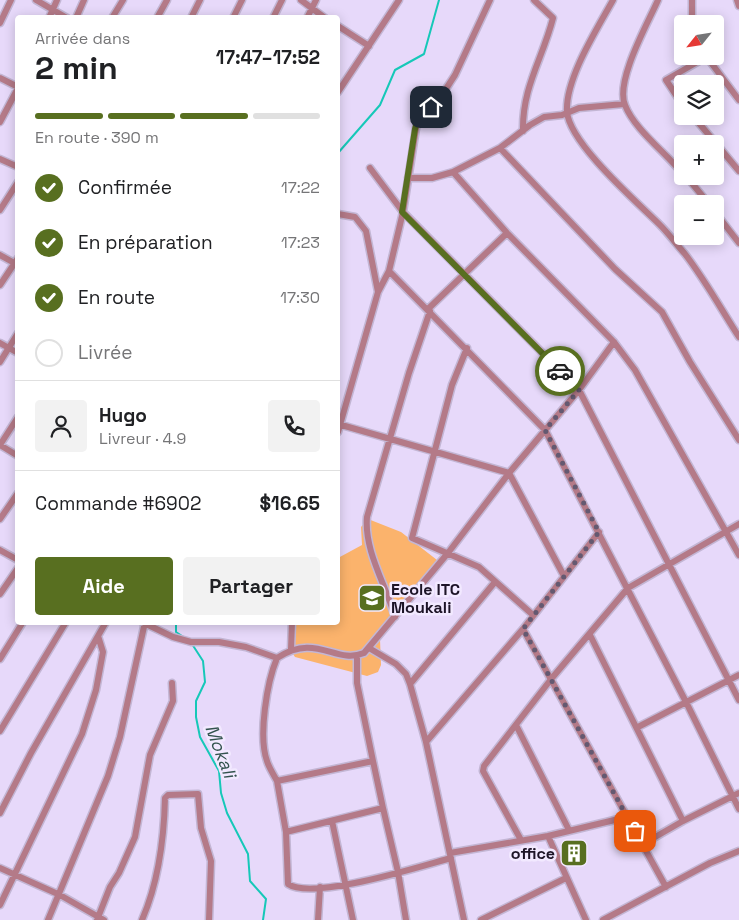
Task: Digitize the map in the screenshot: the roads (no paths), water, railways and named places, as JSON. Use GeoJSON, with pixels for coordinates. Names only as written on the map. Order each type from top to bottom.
{"type":"FeatureCollection","features":[{"type":"Feature","properties":{"kind":"street"},"geometry":{"type":"LineString","coordinates":[[0,23],[10,0]]}},
{"type":"Feature","properties":{"kind":"street"},"geometry":{"type":"LineString","coordinates":[[36,0],[62,15]]}},
{"type":"Feature","properties":{"kind":"street"},"geometry":{"type":"LineString","coordinates":[[50,15],[57,0]]}},
{"type":"Feature","properties":{"kind":"street"},"geometry":{"type":"LineString","coordinates":[[77,15],[84,0]]}},
{"type":"Feature","properties":{"kind":"street"},"geometry":{"type":"LineString","coordinates":[[114,15],[123,0]]}},
{"type":"Feature","properties":{"kind":"street"},"geometry":{"type":"LineString","coordinates":[[159,15],[167,0]]}},
{"type":"Feature","properties":{"kind":"street"},"geometry":{"type":"LineString","coordinates":[[192,15],[200,0]]}},
{"type":"Feature","properties":{"kind":"street"},"geometry":{"type":"LineString","coordinates":[[234,15],[242,0]]}},
{"type":"Feature","properties":{"kind":"street"},"geometry":{"type":"LineString","coordinates":[[274,15],[282,0]]}},
{"type":"Feature","properties":{"kind":"street"},"geometry":{"type":"LineString","coordinates":[[300,0],[321,15]]}},
{"type":"Feature","properties":{"kind":"street"},"geometry":{"type":"LineString","coordinates":[[308,15],[316,0]]}},
{"type":"Feature","properties":{"kind":"street"},"geometry":{"type":"LineString","coordinates":[[340,89],[399,0]]}},
{"type":"Feature","properties":{"kind":"street"},"geometry":{"type":"LineString","coordinates":[[340,421],[378,292],[389,271],[402,212],[409,160],[417,122],[440,98],[455,75],[490,0]]}},
{"type":"Feature","properties":{"kind":"street"},"geometry":{"type":"LineString","coordinates":[[523,131],[523,110],[527,88],[553,18],[534,0]]}},
{"type":"Feature","properties":{"kind":"street"},"geometry":{"type":"LineString","coordinates":[[613,0],[579,62],[567,113],[575,132],[587,148],[620,186],[662,227],[686,256],[739,337]]}},
{"type":"Feature","properties":{"kind":"street"},"geometry":{"type":"LineString","coordinates":[[658,0],[632,60],[623,87],[624,104],[658,149],[674,164]]}},
{"type":"Feature","properties":{"kind":"street"},"geometry":{"type":"LineString","coordinates":[[692,0],[692,15]]}},
{"type":"Feature","properties":{"kind":"street"},"geometry":{"type":"LineString","coordinates":[[737,0],[739,6]]}},
{"type":"Feature","properties":{"kind":"street"},"geometry":{"type":"LineString","coordinates":[[340,27],[369,46]]}},
{"type":"Feature","properties":{"kind":"street"},"geometry":{"type":"LineString","coordinates":[[674,75],[691,65]]}},
{"type":"Feature","properties":{"kind":"street"},"geometry":{"type":"LineString","coordinates":[[713,65],[739,100]]}},
{"type":"Feature","properties":{"kind":"street"},"geometry":{"type":"LineString","coordinates":[[674,75],[666,80],[674,92]]}},
{"type":"Feature","properties":{"kind":"street"},"geometry":{"type":"LineString","coordinates":[[0,78],[15,86]]}},
{"type":"Feature","properties":{"kind":"street"},"geometry":{"type":"LineString","coordinates":[[0,122],[15,94]]}},
{"type":"Feature","properties":{"kind":"street"},"geometry":{"type":"LineString","coordinates":[[408,178],[432,178],[453,172],[500,148],[530,124],[544,117],[567,113],[579,108],[624,104]]}},
{"type":"Feature","properties":{"kind":"street"},"geometry":{"type":"LineString","coordinates":[[701,125],[739,171]]}},
{"type":"Feature","properties":{"kind":"street"},"geometry":{"type":"LineString","coordinates":[[500,148],[615,269],[662,312],[690,362],[739,440]]}},
{"type":"Feature","properties":{"kind":"street"},"geometry":{"type":"LineString","coordinates":[[0,159],[15,166]]}},
{"type":"Feature","properties":{"kind":"street"},"geometry":{"type":"LineString","coordinates":[[370,168],[402,212],[579,390],[739,700]]}},
{"type":"Feature","properties":{"kind":"street"},"geometry":{"type":"LineString","coordinates":[[453,172],[507,233],[614,342],[635,370],[739,555]]}},
{"type":"Feature","properties":{"kind":"street"},"geometry":{"type":"LineString","coordinates":[[693,185],[702,195]]}},
{"type":"Feature","properties":{"kind":"street"},"geometry":{"type":"LineString","coordinates":[[0,210],[15,187]]}},
{"type":"Feature","properties":{"kind":"street"},"geometry":{"type":"LineString","coordinates":[[340,214],[355,217],[366,231],[378,292]]}},
{"type":"Feature","properties":{"kind":"street"},"geometry":{"type":"LineString","coordinates":[[724,224],[739,243]]}},
{"type":"Feature","properties":{"kind":"street"},"geometry":{"type":"LineString","coordinates":[[395,617],[372,555],[367,523],[420,336],[429,310],[507,233]]}},
{"type":"Feature","properties":{"kind":"street"},"geometry":{"type":"LineString","coordinates":[[0,255],[15,262]]}},
{"type":"Feature","properties":{"kind":"street"},"geometry":{"type":"LineString","coordinates":[[0,285],[15,263]]}},
{"type":"Feature","properties":{"kind":"street"},"geometry":{"type":"LineString","coordinates":[[389,271],[467,348],[545,430],[736,795],[739,809]]}},
{"type":"Feature","properties":{"kind":"street"},"geometry":{"type":"LineString","coordinates":[[0,362],[15,337]]}},
{"type":"Feature","properties":{"kind":"street"},"geometry":{"type":"LineString","coordinates":[[614,342],[579,390],[509,473],[448,553],[369,648],[357,656],[320,648],[291,649],[277,658],[269,683],[264,729],[266,758],[278,781],[286,832],[288,884],[293,887],[348,885],[398,872],[451,855],[548,836],[627,817]]}},
{"type":"Feature","properties":{"kind":"street"},"geometry":{"type":"LineString","coordinates":[[0,343],[15,352]]}},
{"type":"Feature","properties":{"kind":"street"},"geometry":{"type":"LineString","coordinates":[[467,348],[452,384],[412,538],[479,567],[533,615]]}},
{"type":"Feature","properties":{"kind":"street"},"geometry":{"type":"LineString","coordinates":[[15,422],[0,445],[15,454]]}},
{"type":"Feature","properties":{"kind":"street"},"geometry":{"type":"LineString","coordinates":[[340,424],[509,473],[564,576]]}},
{"type":"Feature","properties":{"kind":"street"},"geometry":{"type":"LineString","coordinates":[[0,519],[15,498]]}},
{"type":"Feature","properties":{"kind":"street"},"geometry":{"type":"LineString","coordinates":[[521,840],[482,768],[552,678],[628,588],[739,524]]}},
{"type":"Feature","properties":{"kind":"street"},"geometry":{"type":"LineString","coordinates":[[426,742],[523,629],[599,532]]}},
{"type":"Feature","properties":{"kind":"street"},"geometry":{"type":"LineString","coordinates":[[0,550],[15,558]]}},
{"type":"Feature","properties":{"kind":"street"},"geometry":{"type":"LineString","coordinates":[[0,594],[15,572]]}},
{"type":"Feature","properties":{"kind":"street"},"geometry":{"type":"LineString","coordinates":[[410,684],[495,582]]}},
{"type":"Feature","properties":{"kind":"street"},"geometry":{"type":"LineString","coordinates":[[0,659],[21,625]]}},
{"type":"Feature","properties":{"kind":"street"},"geometry":{"type":"LineString","coordinates":[[0,731],[64,625]]}},
{"type":"Feature","properties":{"kind":"street"},"geometry":{"type":"LineString","coordinates":[[0,813],[31,753],[104,625]]}},
{"type":"Feature","properties":{"kind":"street"},"geometry":{"type":"LineString","coordinates":[[48,920],[108,776],[120,737],[144,625]]}},
{"type":"Feature","properties":{"kind":"street"},"geometry":{"type":"LineString","coordinates":[[148,625],[172,637],[191,642],[219,642],[246,647],[277,658]]}},
{"type":"Feature","properties":{"kind":"street"},"geometry":{"type":"LineString","coordinates":[[291,649],[292,625]]}},
{"type":"Feature","properties":{"kind":"street"},"geometry":{"type":"LineString","coordinates":[[523,629],[552,678],[666,887]]}},
{"type":"Feature","properties":{"kind":"street"},"geometry":{"type":"LineString","coordinates":[[590,635],[638,727],[683,820]]}},
{"type":"Feature","properties":{"kind":"street"},"geometry":{"type":"LineString","coordinates":[[0,905],[82,734],[96,690],[103,652],[98,636]]}},
{"type":"Feature","properties":{"kind":"street"},"geometry":{"type":"LineString","coordinates":[[369,648],[396,664],[406,674],[410,684],[426,742],[464,920]]}},
{"type":"Feature","properties":{"kind":"street"},"geometry":{"type":"LineString","coordinates":[[357,656],[357,683],[398,872],[406,920]]}},
{"type":"Feature","properties":{"kind":"street"},"geometry":{"type":"LineString","coordinates":[[638,727],[739,675]]}},
{"type":"Feature","properties":{"kind":"street"},"geometry":{"type":"LineString","coordinates":[[0,868],[60,895],[100,919],[110,887],[119,873],[135,837],[150,755],[173,701],[172,683]]}},
{"type":"Feature","properties":{"kind":"street"},"geometry":{"type":"LineString","coordinates":[[516,725],[569,830]]}},
{"type":"Feature","properties":{"kind":"street"},"geometry":{"type":"LineString","coordinates":[[278,781],[373,761]]}},
{"type":"Feature","properties":{"kind":"street"},"geometry":{"type":"LineString","coordinates":[[142,920],[158,872],[164,831],[165,798],[168,795],[198,794],[201,828],[211,861],[209,920]]}},
{"type":"Feature","properties":{"kind":"street"},"geometry":{"type":"LineString","coordinates":[[643,844],[683,820],[736,795]]}},
{"type":"Feature","properties":{"kind":"street"},"geometry":{"type":"LineString","coordinates":[[286,832],[383,808]]}},
{"type":"Feature","properties":{"kind":"street"},"geometry":{"type":"LineString","coordinates":[[332,821],[348,885],[353,920]]}},
{"type":"Feature","properties":{"kind":"street"},"geometry":{"type":"LineString","coordinates":[[548,836],[586,920]]}},
{"type":"Feature","properties":{"kind":"street"},"geometry":{"type":"LineString","coordinates":[[603,920],[739,852]]}},
{"type":"Feature","properties":{"kind":"street"},"geometry":{"type":"LineString","coordinates":[[481,920],[566,878]]}},
{"type":"Feature","properties":{"kind":"street"},"geometry":{"type":"LineString","coordinates":[[318,920],[320,887]]}},
{"type":"Feature","properties":{"kind":"waterway","name":"Mokali"},"geometry":{"type":"LineString","coordinates":[[340,151],[380,105],[395,70],[424,54],[439,0]]}},
{"type":"Feature","properties":{"kind":"waterway","name":"Mokali"},"geometry":{"type":"LineString","coordinates":[[176,625],[176,632],[185,638]]}},
{"type":"Feature","properties":{"kind":"waterway","name":"Mokali"},"geometry":{"type":"LineString","coordinates":[[192,644],[203,661],[205,682],[196,701],[196,717],[200,737],[219,771],[221,793],[227,813],[248,854],[250,881],[266,899],[263,920]]}},
{"type":"Feature","properties":{"kind":"place","name":"Ecole ITC Moukali"},"geometry":{"type":"Point","coordinates":[372,598]}},
{"type":"Feature","properties":{"kind":"place","name":"office"},"geometry":{"type":"Point","coordinates":[574,853]}}]}
